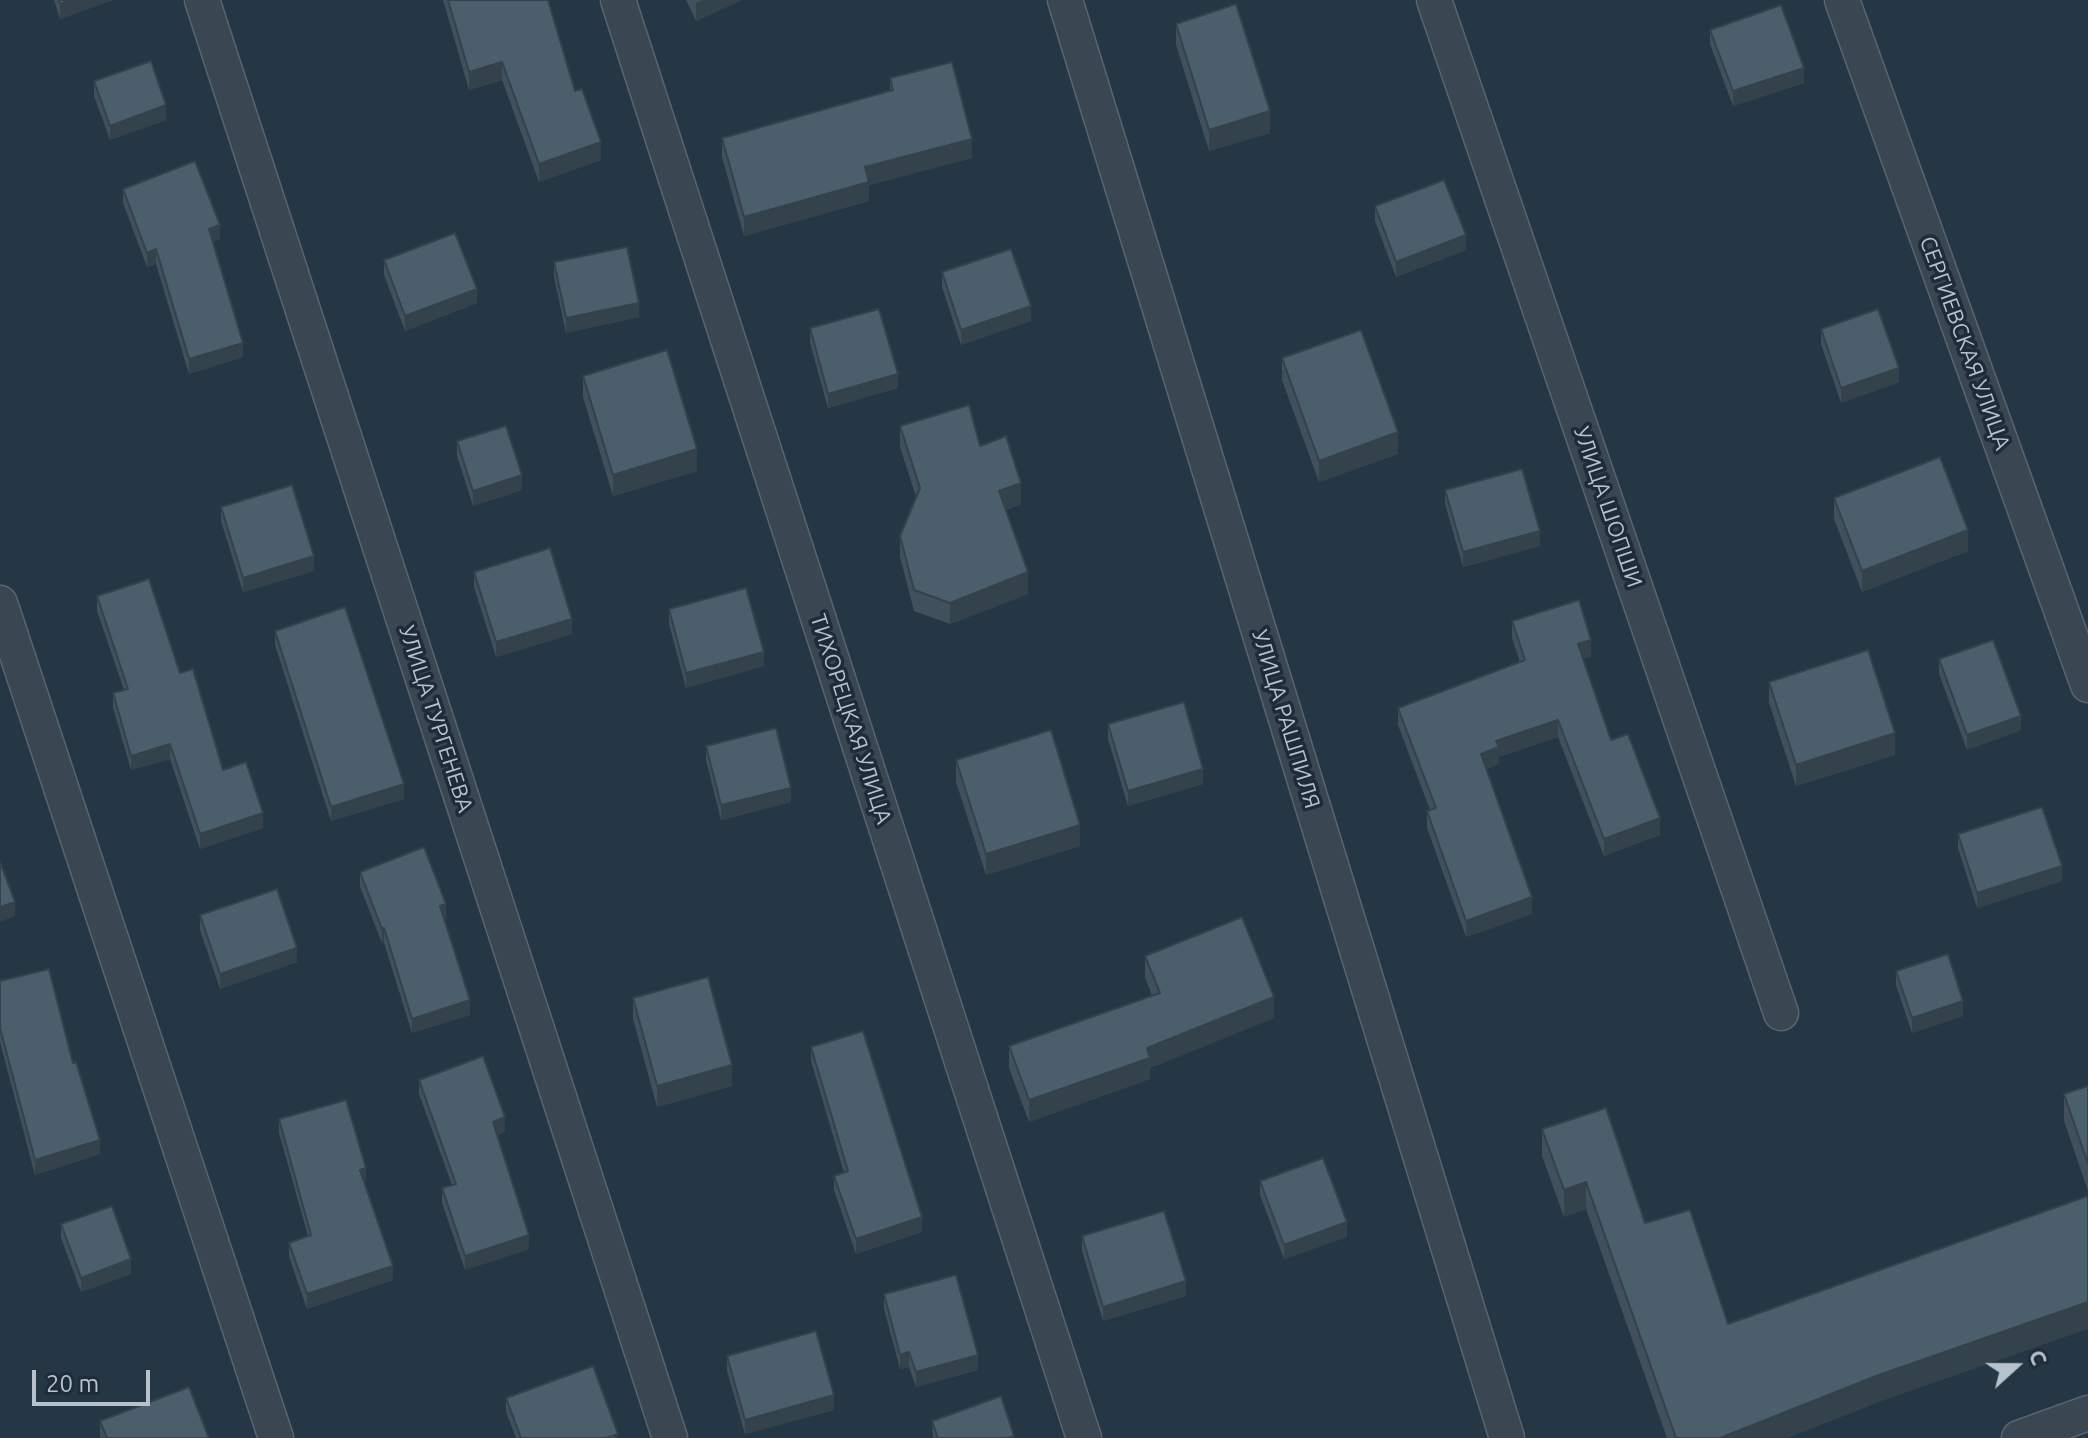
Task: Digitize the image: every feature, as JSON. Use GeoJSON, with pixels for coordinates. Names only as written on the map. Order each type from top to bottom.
{"type":"FeatureCollection","features":[{"type":"Feature","properties":{"kind":"street","name":"УЛИЦА ТУРГЕНЕВА"},"geometry":{"type":"LineString","coordinates":[[202,0],[670,1438]]}},
{"type":"Feature","properties":{"kind":"street","name":"ТИХОРЕЦКАЯ УЛИЦА"},"geometry":{"type":"LineString","coordinates":[[618,0],[1084,1438]]}},
{"type":"Feature","properties":{"kind":"street","name":"УЛИЦА РАШПИЛЯ"},"geometry":{"type":"LineString","coordinates":[[1065,0],[1507,1438]]}},
{"type":"Feature","properties":{"kind":"street","name":"УЛИЦА ШОПШИ"},"geometry":{"type":"LineString","coordinates":[[1434,0],[1781,1013]]}},
{"type":"Feature","properties":{"kind":"street","name":"СЕРГИЕВСКАЯ УЛИЦА"},"geometry":{"type":"LineString","coordinates":[[1842,0],[2088,685]]}},
{"type":"Feature","properties":{"kind":"street"},"geometry":{"type":"LineString","coordinates":[[0,603],[276,1438]]}},
{"type":"Feature","properties":{"kind":"street"},"geometry":{"type":"LineString","coordinates":[[2019,1438],[2088,1413]]}},
{"type":"Feature","properties":{"kind":"building"},"geometry":{"type":"Polygon","coordinates":[[[448,0],[548,0],[575,91],[582,89],[601,142],[539,164],[502,62],[469,72],[448,0]]]}},
{"type":"Feature","properties":{"kind":"building"},"geometry":{"type":"Polygon","coordinates":[[[1236,4],[1270,111],[1209,130],[1176,24],[1236,4]]]}},
{"type":"Feature","properties":{"kind":"building"},"geometry":{"type":"Polygon","coordinates":[[[1781,5],[1804,68],[1733,91],[1710,30],[1781,5]]]}},
{"type":"Feature","properties":{"kind":"building"},"geometry":{"type":"Polygon","coordinates":[[[151,61],[166,105],[110,126],[94,81],[151,61]]]}},
{"type":"Feature","properties":{"kind":"building"},"geometry":{"type":"Polygon","coordinates":[[[952,62],[972,139],[865,167],[869,182],[744,217],[722,138],[893,90],[890,78],[952,62]]]}},
{"type":"Feature","properties":{"kind":"building"},"geometry":{"type":"Polygon","coordinates":[[[195,161],[220,225],[209,229],[243,343],[189,359],[156,249],[147,253],[123,189],[195,161]]]}},
{"type":"Feature","properties":{"kind":"building"},"geometry":{"type":"Polygon","coordinates":[[[1444,180],[1466,235],[1396,262],[1375,206],[1444,180]]]}},
{"type":"Feature","properties":{"kind":"building"},"geometry":{"type":"Polygon","coordinates":[[[455,233],[477,289],[405,316],[384,260],[455,233]]]}},
{"type":"Feature","properties":{"kind":"building"},"geometry":{"type":"Polygon","coordinates":[[[627,247],[639,303],[566,318],[554,262],[627,247]]]}},
{"type":"Feature","properties":{"kind":"building"},"geometry":{"type":"Polygon","coordinates":[[[1011,249],[1031,306],[961,330],[942,272],[1011,249]]]}},
{"type":"Feature","properties":{"kind":"building"},"geometry":{"type":"Polygon","coordinates":[[[879,309],[898,374],[828,394],[810,328],[879,309]]]}},
{"type":"Feature","properties":{"kind":"building"},"geometry":{"type":"Polygon","coordinates":[[[1878,309],[1899,368],[1841,388],[1821,329],[1878,309]]]}},
{"type":"Feature","properties":{"kind":"building"},"geometry":{"type":"Polygon","coordinates":[[[1361,330],[1398,432],[1319,461],[1282,358],[1361,330]]]}},
{"type":"Feature","properties":{"kind":"building"},"geometry":{"type":"Polygon","coordinates":[[[667,350],[697,449],[613,475],[583,376],[667,350]]]}},
{"type":"Feature","properties":{"kind":"building"},"geometry":{"type":"Polygon","coordinates":[[[969,405],[980,446],[1006,436],[1021,483],[999,491],[1028,572],[950,603],[914,590],[900,536],[920,488],[900,426],[969,405]]]}},
{"type":"Feature","properties":{"kind":"building"},"geometry":{"type":"Polygon","coordinates":[[[506,426],[522,475],[473,491],[457,441],[506,426]]]}},
{"type":"Feature","properties":{"kind":"building"},"geometry":{"type":"Polygon","coordinates":[[[1940,457],[1968,530],[1862,571],[1834,498],[1940,457]]]}},
{"type":"Feature","properties":{"kind":"building"},"geometry":{"type":"Polygon","coordinates":[[[1522,469],[1540,531],[1463,552],[1445,490],[1522,469]]]}},
{"type":"Feature","properties":{"kind":"building"},"geometry":{"type":"Polygon","coordinates":[[[292,485],[314,556],[243,578],[221,507],[292,485]]]}},
{"type":"Feature","properties":{"kind":"building"},"geometry":{"type":"Polygon","coordinates":[[[550,548],[572,619],[496,642],[474,572],[550,548]]]}},
{"type":"Feature","properties":{"kind":"building"},"geometry":{"type":"Polygon","coordinates":[[[149,579],[180,673],[193,669],[223,770],[246,762],[263,813],[200,834],[170,744],[131,756],[113,693],[128,689],[97,596],[149,579]]]}},
{"type":"Feature","properties":{"kind":"building"},"geometry":{"type":"Polygon","coordinates":[[[746,588],[764,652],[686,673],[669,609],[746,588]]]}},
{"type":"Feature","properties":{"kind":"building"},"geometry":{"type":"Polygon","coordinates":[[[1579,600],[1591,640],[1578,644],[1611,740],[1628,734],[1660,818],[1604,839],[1558,720],[1496,741],[1499,747],[1481,754],[1532,897],[1466,921],[1427,811],[1436,808],[1398,708],[1525,660],[1512,621],[1579,600]]]}},
{"type":"Feature","properties":{"kind":"building"},"geometry":{"type":"Polygon","coordinates":[[[345,607],[404,784],[331,807],[275,631],[345,607]]]}},
{"type":"Feature","properties":{"kind":"building"},"geometry":{"type":"Polygon","coordinates":[[[1993,640],[2021,716],[1967,735],[1939,659],[1993,640]]]}},
{"type":"Feature","properties":{"kind":"building"},"geometry":{"type":"Polygon","coordinates":[[[1868,650],[1895,733],[1796,765],[1769,682],[1868,650]]]}},
{"type":"Feature","properties":{"kind":"building"},"geometry":{"type":"Polygon","coordinates":[[[1184,702],[1203,769],[1128,791],[1108,724],[1184,702]]]}},
{"type":"Feature","properties":{"kind":"building"},"geometry":{"type":"Polygon","coordinates":[[[776,728],[791,788],[721,805],[706,746],[776,728]]]}},
{"type":"Feature","properties":{"kind":"building"},"geometry":{"type":"Polygon","coordinates":[[[1051,730],[1080,825],[986,854],[956,760],[1051,730]]]}},
{"type":"Feature","properties":{"kind":"building"},"geometry":{"type":"Polygon","coordinates":[[[2042,807],[2062,866],[1977,893],[1958,834],[2042,807]]]}},
{"type":"Feature","properties":{"kind":"building"},"geometry":{"type":"Polygon","coordinates":[[[424,847],[446,904],[440,906],[470,1000],[412,1019],[384,928],[360,872],[424,847]]]}},
{"type":"Feature","properties":{"kind":"building"},"geometry":{"type":"Polygon","coordinates":[[[0,862],[15,902],[0,907],[0,862]]]}},
{"type":"Feature","properties":{"kind":"building"},"geometry":{"type":"Polygon","coordinates":[[[277,889],[297,948],[220,974],[200,915],[277,889]]]}},
{"type":"Feature","properties":{"kind":"building"},"geometry":{"type":"Polygon","coordinates":[[[1242,917],[1274,997],[1147,1048],[1150,1058],[1029,1100],[1009,1046],[1160,993],[1145,956],[1242,917]]]}},
{"type":"Feature","properties":{"kind":"building"},"geometry":{"type":"Polygon","coordinates":[[[1948,954],[1963,1001],[1912,1018],[1896,971],[1948,954]]]}},
{"type":"Feature","properties":{"kind":"building"},"geometry":{"type":"Polygon","coordinates":[[[49,969],[73,1063],[76,1062],[100,1140],[35,1160],[0,1028],[0,981],[49,969]]]}},
{"type":"Feature","properties":{"kind":"building"},"geometry":{"type":"Polygon","coordinates":[[[708,977],[732,1065],[657,1086],[633,998],[708,977]]]}},
{"type":"Feature","properties":{"kind":"building"},"geometry":{"type":"Polygon","coordinates":[[[863,1031],[922,1217],[856,1239],[834,1176],[848,1171],[811,1047],[863,1031]]]}},
{"type":"Feature","properties":{"kind":"building"},"geometry":{"type":"Polygon","coordinates":[[[483,1056],[505,1117],[493,1122],[529,1235],[465,1256],[442,1188],[456,1184],[419,1080],[483,1056]]]}},
{"type":"Feature","properties":{"kind":"building"},"geometry":{"type":"Polygon","coordinates":[[[2088,1086],[2088,1164],[2064,1094],[2088,1086]]]}},
{"type":"Feature","properties":{"kind":"building"},"geometry":{"type":"Polygon","coordinates":[[[346,1100],[366,1168],[360,1170],[393,1266],[307,1294],[289,1243],[311,1235],[279,1119],[346,1100]]]}},
{"type":"Feature","properties":{"kind":"building"},"geometry":{"type":"Polygon","coordinates":[[[1606,1108],[1645,1223],[1690,1210],[1728,1324],[2088,1196],[2088,1302],[1876,1376],[1720,1438],[1676,1438],[1586,1182],[1564,1190],[1542,1129],[1606,1108]]]}},
{"type":"Feature","properties":{"kind":"building"},"geometry":{"type":"Polygon","coordinates":[[[1323,1158],[1347,1222],[1284,1245],[1260,1181],[1323,1158]]]}},
{"type":"Feature","properties":{"kind":"building"},"geometry":{"type":"Polygon","coordinates":[[[112,1206],[131,1259],[81,1278],[61,1224],[112,1206]]]}},
{"type":"Feature","properties":{"kind":"building"},"geometry":{"type":"Polygon","coordinates":[[[1164,1211],[1186,1281],[1103,1307],[1082,1236],[1164,1211]]]}},
{"type":"Feature","properties":{"kind":"building"},"geometry":{"type":"Polygon","coordinates":[[[956,1275],[978,1355],[916,1372],[909,1352],[900,1355],[884,1294],[956,1275]]]}},
{"type":"Feature","properties":{"kind":"building"},"geometry":{"type":"Polygon","coordinates":[[[816,1331],[834,1395],[745,1420],[727,1356],[816,1331]]]}},
{"type":"Feature","properties":{"kind":"building"},"geometry":{"type":"Polygon","coordinates":[[[593,1366],[618,1434],[606,1438],[521,1438],[506,1398],[593,1366]]]}},
{"type":"Feature","properties":{"kind":"building"},"geometry":{"type":"Polygon","coordinates":[[[189,1387],[209,1438],[107,1438],[100,1421],[189,1387]]]}},
{"type":"Feature","properties":{"kind":"building"},"geometry":{"type":"Polygon","coordinates":[[[1001,1396],[1014,1436],[938,1438],[932,1421],[1001,1396]]]}}]}
